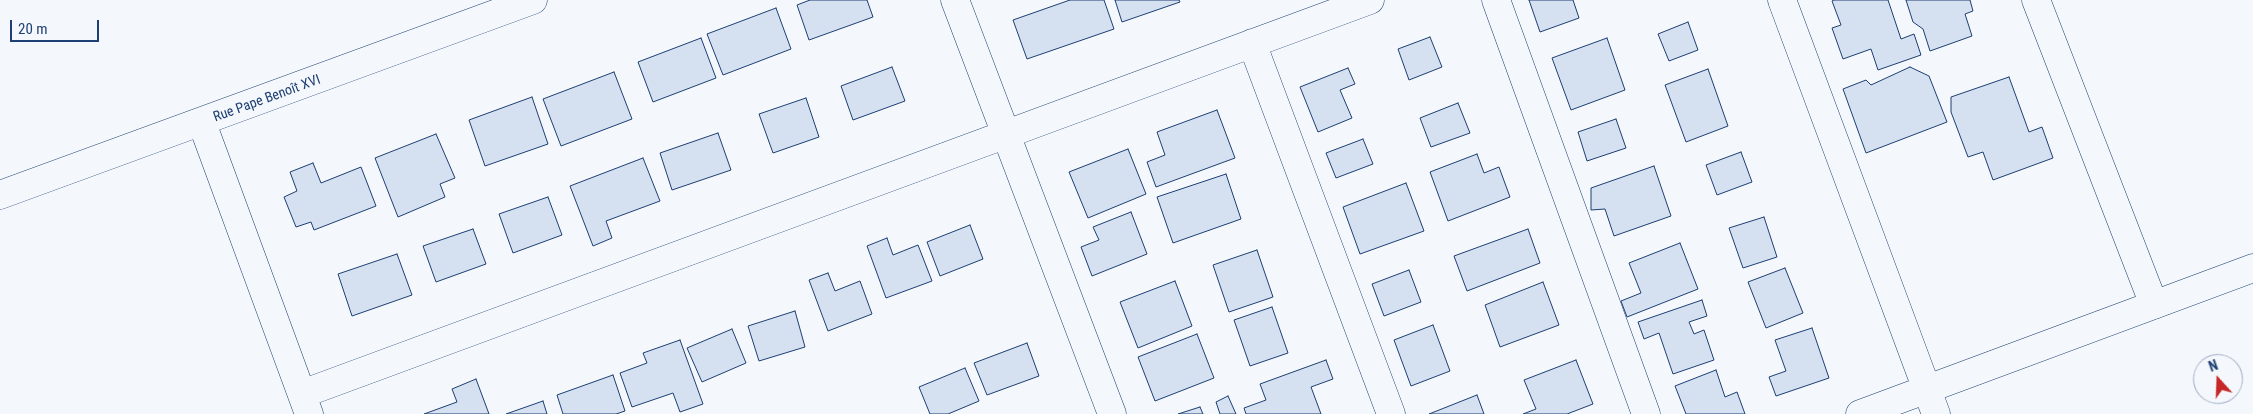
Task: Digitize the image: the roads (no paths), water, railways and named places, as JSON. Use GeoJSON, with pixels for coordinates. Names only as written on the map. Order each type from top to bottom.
{"type":"FeatureCollection","features":[{"type":"Feature","properties":{"kind":"street","name":"Rue Pape Benoît XVI"},"geometry":{"type":"LineString","coordinates":[[0,196],[533,0]]}},
{"type":"Feature","properties":{"kind":"street"},"geometry":{"type":"LineString","coordinates":[[955,0],[1112,414]]}},
{"type":"Feature","properties":{"kind":"street"},"geometry":{"type":"LineString","coordinates":[[202,123],[305,404],[1006,134],[1370,0]]}},
{"type":"Feature","properties":{"kind":"street"},"geometry":{"type":"LineString","coordinates":[[1496,0],[1646,414]]}},
{"type":"Feature","properties":{"kind":"street"},"geometry":{"type":"LineString","coordinates":[[1782,0],[1931,402]]}},
{"type":"Feature","properties":{"kind":"street"},"geometry":{"type":"LineString","coordinates":[[2036,0],[2154,305]]}},
{"type":"Feature","properties":{"kind":"street"},"geometry":{"type":"LineString","coordinates":[[1252,44],[1391,414]]}},
{"type":"Feature","properties":{"kind":"street"},"geometry":{"type":"LineString","coordinates":[[1860,414],[1931,402],[2154,305],[2253,268]]}}]}
